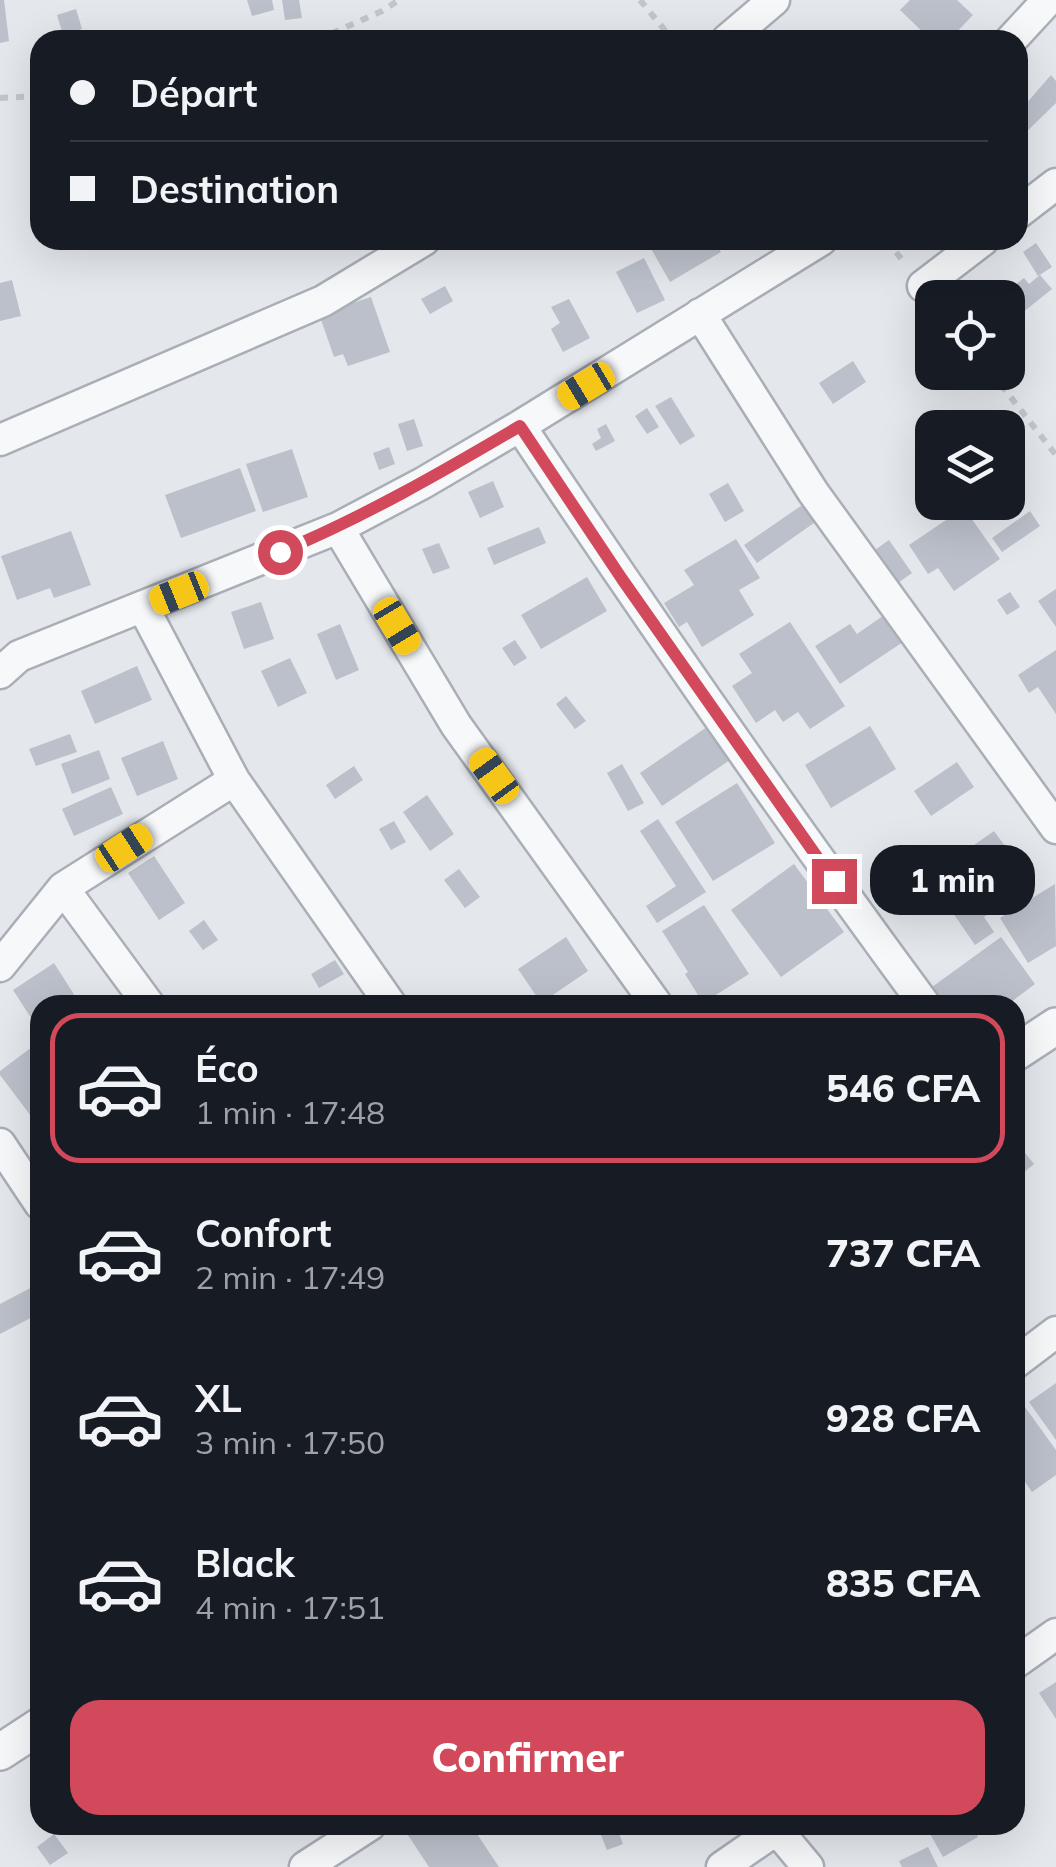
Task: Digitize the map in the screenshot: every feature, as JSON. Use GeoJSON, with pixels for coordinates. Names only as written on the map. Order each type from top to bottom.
{"type":"FeatureCollection","features":[{"type":"Feature","properties":{"kind":"street"},"geometry":{"type":"LineString","coordinates":[[739,30],[774,0]]}},
{"type":"Feature","properties":{"kind":"street"},"geometry":{"type":"LineString","coordinates":[[1020,30],[1048,0]]}},
{"type":"Feature","properties":{"kind":"street"},"geometry":{"type":"LineString","coordinates":[[1028,205],[1056,184]]}},
{"type":"Feature","properties":{"kind":"street"},"geometry":{"type":"LineString","coordinates":[[0,440],[323,301],[407,250]]}},
{"type":"Feature","properties":{"kind":"street"},"geometry":{"type":"LineString","coordinates":[[0,673],[19,656],[338,528],[520,426],[805,250]]}},
{"type":"Feature","properties":{"kind":"street"},"geometry":{"type":"LineString","coordinates":[[931,280],[970,250]]}},
{"type":"Feature","properties":{"kind":"street"},"geometry":{"type":"LineString","coordinates":[[700,314],[813,492],[1056,828]]}},
{"type":"Feature","properties":{"kind":"street"},"geometry":{"type":"LineString","coordinates":[[520,426],[633,595],[918,995]]}},
{"type":"Feature","properties":{"kind":"street"},"geometry":{"type":"LineString","coordinates":[[338,528],[456,725],[650,995]]}},
{"type":"Feature","properties":{"kind":"street"},"geometry":{"type":"LineString","coordinates":[[143,607],[234,780],[383,995]]}},
{"type":"Feature","properties":{"kind":"street"},"geometry":{"type":"LineString","coordinates":[[0,966],[64,888],[234,780]]}},
{"type":"Feature","properties":{"kind":"street"},"geometry":{"type":"LineString","coordinates":[[64,888],[142,995]]}},
{"type":"Feature","properties":{"kind":"street"},"geometry":{"type":"LineString","coordinates":[[1025,1046],[1056,1026]]}},
{"type":"Feature","properties":{"kind":"street"},"geometry":{"type":"LineString","coordinates":[[0,1144],[30,1189]]}},
{"type":"Feature","properties":{"kind":"street"},"geometry":{"type":"LineString","coordinates":[[1025,1355],[1056,1332]]}},
{"type":"Feature","properties":{"kind":"street"},"geometry":{"type":"LineString","coordinates":[[1025,1656],[1056,1634]]}},
{"type":"Feature","properties":{"kind":"street"},"geometry":{"type":"LineString","coordinates":[[0,1752],[30,1732]]}},
{"type":"Feature","properties":{"kind":"street"},"geometry":{"type":"LineString","coordinates":[[306,1867],[355,1835]]}},
{"type":"Feature","properties":{"kind":"street"},"geometry":{"type":"LineString","coordinates":[[722,1867],[766,1835]]}},
{"type":"Feature","properties":{"kind":"street"},"geometry":{"type":"LineString","coordinates":[[785,1835],[808,1867]]}},
{"type":"Feature","properties":{"kind":"path"},"geometry":{"type":"LineString","coordinates":[[338,30],[400,0]]}},
{"type":"Feature","properties":{"kind":"path"},"geometry":{"type":"LineString","coordinates":[[640,0],[665,30]]}},
{"type":"Feature","properties":{"kind":"path"},"geometry":{"type":"LineString","coordinates":[[0,98],[30,96]]}},
{"type":"Feature","properties":{"kind":"path"},"geometry":{"type":"LineString","coordinates":[[1005,390],[1056,455]]}},
{"type":"Feature","properties":{"kind":"building"},"geometry":{"type":"Polygon","coordinates":[[[0,0],[4,0],[9,41],[0,43],[0,0]]]}},
{"type":"Feature","properties":{"kind":"building"},"geometry":{"type":"Polygon","coordinates":[[[247,0],[272,0],[274,10],[252,16],[247,0]]]}},
{"type":"Feature","properties":{"kind":"building"},"geometry":{"type":"Polygon","coordinates":[[[282,0],[299,0],[302,18],[285,20],[282,0]]]}},
{"type":"Feature","properties":{"kind":"building"},"geometry":{"type":"Polygon","coordinates":[[[910,0],[957,0],[973,15],[959,30],[921,30],[900,10],[910,0]]]}},
{"type":"Feature","properties":{"kind":"building"},"geometry":{"type":"Polygon","coordinates":[[[76,9],[82,29],[62,30],[57,15],[76,9]]]}},
{"type":"Feature","properties":{"kind":"building"},"geometry":{"type":"Polygon","coordinates":[[[1051,75],[1056,81],[1056,103],[1028,130],[1028,101],[1051,75]]]}},
{"type":"Feature","properties":{"kind":"building"},"geometry":{"type":"Polygon","coordinates":[[[1036,243],[1052,267],[1038,276],[1023,252],[1036,243]]]}},
{"type":"Feature","properties":{"kind":"building"},"geometry":{"type":"Polygon","coordinates":[[[652,250],[720,250],[721,252],[670,282],[652,250]]]}},
{"type":"Feature","properties":{"kind":"building"},"geometry":{"type":"Polygon","coordinates":[[[644,258],[665,300],[637,313],[616,272],[644,258]]]}},
{"type":"Feature","properties":{"kind":"building"},"geometry":{"type":"Polygon","coordinates":[[[1040,275],[1052,289],[1025,311],[1025,280],[1021,280],[1024,278],[1029,284],[1040,275]]]}},
{"type":"Feature","properties":{"kind":"building"},"geometry":{"type":"Polygon","coordinates":[[[12,280],[21,316],[0,321],[0,283],[12,280]]]}},
{"type":"Feature","properties":{"kind":"building"},"geometry":{"type":"Polygon","coordinates":[[[445,286],[453,301],[430,314],[421,299],[445,286]]]}},
{"type":"Feature","properties":{"kind":"building"},"geometry":{"type":"Polygon","coordinates":[[[371,297],[390,352],[348,366],[343,354],[334,357],[319,314],[371,297]]]}},
{"type":"Feature","properties":{"kind":"building"},"geometry":{"type":"Polygon","coordinates":[[[569,299],[590,338],[563,352],[551,329],[560,323],[551,307],[569,299]]]}},
{"type":"Feature","properties":{"kind":"building"},"geometry":{"type":"Polygon","coordinates":[[[853,361],[866,382],[833,404],[819,383],[853,361]]]}},
{"type":"Feature","properties":{"kind":"building"},"geometry":{"type":"Polygon","coordinates":[[[671,397],[695,436],[680,445],[655,406],[671,397]]]}},
{"type":"Feature","properties":{"kind":"building"},"geometry":{"type":"Polygon","coordinates":[[[647,408],[659,427],[647,434],[635,416],[647,408]]]}},
{"type":"Feature","properties":{"kind":"building"},"geometry":{"type":"Polygon","coordinates":[[[414,419],[423,446],[407,451],[398,424],[414,419]]]}},
{"type":"Feature","properties":{"kind":"building"},"geometry":{"type":"Polygon","coordinates":[[[606,424],[615,441],[596,451],[592,444],[601,438],[597,429],[606,424]]]}},
{"type":"Feature","properties":{"kind":"building"},"geometry":{"type":"Polygon","coordinates":[[[389,447],[395,464],[379,470],[373,453],[389,447]]]}},
{"type":"Feature","properties":{"kind":"building"},"geometry":{"type":"Polygon","coordinates":[[[292,449],[308,497],[263,512],[246,464],[292,449]]]}},
{"type":"Feature","properties":{"kind":"building"},"geometry":{"type":"Polygon","coordinates":[[[240,468],[256,511],[181,538],[165,495],[240,468]]]}},
{"type":"Feature","properties":{"kind":"building"},"geometry":{"type":"Polygon","coordinates":[[[493,481],[504,507],[480,518],[468,492],[493,481]]]}},
{"type":"Feature","properties":{"kind":"building"},"geometry":{"type":"Polygon","coordinates":[[[728,483],[744,511],[725,522],[709,494],[728,483]]]}},
{"type":"Feature","properties":{"kind":"building"},"geometry":{"type":"Polygon","coordinates":[[[808,501],[821,518],[757,563],[744,545],[808,501]]]}},
{"type":"Feature","properties":{"kind":"building"},"geometry":{"type":"Polygon","coordinates":[[[1030,511],[1040,526],[1002,552],[992,538],[1017,520],[1025,520],[1030,511]]]}},
{"type":"Feature","properties":{"kind":"building"},"geometry":{"type":"Polygon","coordinates":[[[946,520],[972,520],[1000,559],[954,591],[938,568],[928,574],[909,545],[946,520]]]}},
{"type":"Feature","properties":{"kind":"building"},"geometry":{"type":"Polygon","coordinates":[[[539,527],[546,543],[494,565],[487,548],[539,527]]]}},
{"type":"Feature","properties":{"kind":"building"},"geometry":{"type":"Polygon","coordinates":[[[71,531],[91,585],[54,598],[50,588],[17,600],[1,556],[71,531]]]}},
{"type":"Feature","properties":{"kind":"building"},"geometry":{"type":"Polygon","coordinates":[[[736,539],[760,578],[739,590],[754,615],[702,647],[687,622],[679,627],[664,603],[694,585],[684,570],[736,539]]]}},
{"type":"Feature","properties":{"kind":"building"},"geometry":{"type":"Polygon","coordinates":[[[889,540],[912,573],[898,583],[875,550],[889,540]]]}},
{"type":"Feature","properties":{"kind":"building"},"geometry":{"type":"Polygon","coordinates":[[[439,543],[450,568],[433,574],[422,549],[439,543]]]}},
{"type":"Feature","properties":{"kind":"building"},"geometry":{"type":"Polygon","coordinates":[[[587,577],[607,611],[541,649],[521,615],[587,577]]]}},
{"type":"Feature","properties":{"kind":"building"},"geometry":{"type":"Polygon","coordinates":[[[1056,589],[1056,627],[1038,601],[1056,589]]]}},
{"type":"Feature","properties":{"kind":"building"},"geometry":{"type":"Polygon","coordinates":[[[1010,592],[1020,607],[1007,615],[997,600],[1010,592]]]}},
{"type":"Feature","properties":{"kind":"building"},"geometry":{"type":"Polygon","coordinates":[[[261,602],[274,639],[244,649],[231,612],[261,602]]]}},
{"type":"Feature","properties":{"kind":"building"},"geometry":{"type":"Polygon","coordinates":[[[887,613],[906,640],[840,684],[815,646],[850,624],[857,634],[887,613]]]}},
{"type":"Feature","properties":{"kind":"building"},"geometry":{"type":"Polygon","coordinates":[[[790,622],[845,706],[810,729],[798,712],[783,722],[775,710],[756,723],[732,686],[752,673],[739,654],[790,622]]]}},
{"type":"Feature","properties":{"kind":"building"},"geometry":{"type":"Polygon","coordinates":[[[340,624],[359,670],[336,680],[317,634],[340,624]]]}},
{"type":"Feature","properties":{"kind":"building"},"geometry":{"type":"Polygon","coordinates":[[[515,640],[527,658],[514,666],[502,648],[515,640]]]}},
{"type":"Feature","properties":{"kind":"building"},"geometry":{"type":"Polygon","coordinates":[[[1056,650],[1056,714],[1038,687],[1029,693],[1018,675],[1056,650]]]}},
{"type":"Feature","properties":{"kind":"building"},"geometry":{"type":"Polygon","coordinates":[[[290,658],[307,693],[278,707],[261,671],[290,658]]]}},
{"type":"Feature","properties":{"kind":"building"},"geometry":{"type":"Polygon","coordinates":[[[137,666],[152,700],[95,724],[81,691],[137,666]]]}},
{"type":"Feature","properties":{"kind":"building"},"geometry":{"type":"Polygon","coordinates":[[[566,696],[586,721],[575,729],[556,704],[566,696]]]}},
{"type":"Feature","properties":{"kind":"building"},"geometry":{"type":"Polygon","coordinates":[[[870,726],[896,769],[831,808],[805,765],[870,726]]]}},
{"type":"Feature","properties":{"kind":"building"},"geometry":{"type":"Polygon","coordinates":[[[707,727],[730,760],[662,806],[640,773],[707,727]]]}},
{"type":"Feature","properties":{"kind":"building"},"geometry":{"type":"Polygon","coordinates":[[[70,734],[77,752],[36,766],[29,749],[70,734]]]}},
{"type":"Feature","properties":{"kind":"building"},"geometry":{"type":"Polygon","coordinates":[[[163,741],[178,779],[137,796],[121,758],[163,741]]]}},
{"type":"Feature","properties":{"kind":"building"},"geometry":{"type":"Polygon","coordinates":[[[99,750],[110,779],[72,794],[61,764],[99,750]]]}},
{"type":"Feature","properties":{"kind":"building"},"geometry":{"type":"Polygon","coordinates":[[[957,762],[974,787],[931,816],[914,791],[957,762]]]}},
{"type":"Feature","properties":{"kind":"building"},"geometry":{"type":"Polygon","coordinates":[[[622,764],[644,803],[628,811],[607,773],[622,764]]]}},
{"type":"Feature","properties":{"kind":"building"},"geometry":{"type":"Polygon","coordinates":[[[354,766],[363,780],[335,799],[326,785],[354,766]]]}},
{"type":"Feature","properties":{"kind":"building"},"geometry":{"type":"Polygon","coordinates":[[[737,783],[775,843],[713,881],[675,822],[737,783]]]}},
{"type":"Feature","properties":{"kind":"building"},"geometry":{"type":"Polygon","coordinates":[[[111,787],[123,814],[74,836],[62,809],[111,787]]]}},
{"type":"Feature","properties":{"kind":"building"},"geometry":{"type":"Polygon","coordinates":[[[427,795],[454,834],[430,851],[403,812],[427,795]]]}},
{"type":"Feature","properties":{"kind":"building"},"geometry":{"type":"Polygon","coordinates":[[[658,819],[706,892],[657,923],[646,906],[676,886],[640,831],[658,819]]]}},
{"type":"Feature","properties":{"kind":"building"},"geometry":{"type":"Polygon","coordinates":[[[394,821],[406,842],[391,850],[379,829],[394,821]]]}},
{"type":"Feature","properties":{"kind":"building"},"geometry":{"type":"Polygon","coordinates":[[[994,831],[1030,880],[993,906],[957,857],[994,831]]]}},
{"type":"Feature","properties":{"kind":"building"},"geometry":{"type":"Polygon","coordinates":[[[154,856],[185,903],[159,920],[128,873],[154,856]]]}},
{"type":"Feature","properties":{"kind":"building"},"geometry":{"type":"Polygon","coordinates":[[[794,864],[844,932],[781,977],[731,910],[794,864]]]}},
{"type":"Feature","properties":{"kind":"building"},"geometry":{"type":"Polygon","coordinates":[[[459,869],[480,897],[465,908],[444,880],[459,869]]]}},
{"type":"Feature","properties":{"kind":"building"},"geometry":{"type":"Polygon","coordinates":[[[1055,884],[1056,946],[1028,963],[1000,918],[1055,884]]]}},
{"type":"Feature","properties":{"kind":"building"},"geometry":{"type":"Polygon","coordinates":[[[978,896],[990,913],[984,917],[994,932],[975,945],[953,913],[978,896]]]}},
{"type":"Feature","properties":{"kind":"building"},"geometry":{"type":"Polygon","coordinates":[[[704,905],[749,974],[716,995],[698,995],[662,931],[704,905]]]}},
{"type":"Feature","properties":{"kind":"building"},"geometry":{"type":"Polygon","coordinates":[[[204,920],[218,940],[203,950],[189,931],[204,920]]]}},
{"type":"Feature","properties":{"kind":"building"},"geometry":{"type":"Polygon","coordinates":[[[566,937],[588,971],[553,995],[536,995],[518,969],[566,937]]]}},
{"type":"Feature","properties":{"kind":"building"},"geometry":{"type":"Polygon","coordinates":[[[1001,937],[1035,984],[1020,995],[938,995],[932,987],[1001,937]]]}},
{"type":"Feature","properties":{"kind":"building"},"geometry":{"type":"Polygon","coordinates":[[[335,960],[344,974],[319,988],[311,974],[335,960]]]}},
{"type":"Feature","properties":{"kind":"building"},"geometry":{"type":"Polygon","coordinates":[[[54,963],[74,995],[30,995],[30,1016],[13,990],[54,963]]]}},
{"type":"Feature","properties":{"kind":"building"},"geometry":{"type":"Polygon","coordinates":[[[30,1048],[30,1115],[0,1075],[30,1048]]]}},
{"type":"Feature","properties":{"kind":"building"},"geometry":{"type":"Polygon","coordinates":[[[1025,1153],[1034,1164],[1025,1171],[1025,1153]]]}},
{"type":"Feature","properties":{"kind":"building"},"geometry":{"type":"Polygon","coordinates":[[[30,1288],[30,1318],[0,1334],[0,1304],[30,1288]]]}},
{"type":"Feature","properties":{"kind":"building"},"geometry":{"type":"Polygon","coordinates":[[[1056,1383],[1056,1440],[1029,1402],[1056,1383]]]}},
{"type":"Feature","properties":{"kind":"building"},"geometry":{"type":"Polygon","coordinates":[[[1025,1407],[1056,1450],[1056,1475],[1032,1492],[1025,1482],[1025,1407]]]}},
{"type":"Feature","properties":{"kind":"building"},"geometry":{"type":"Polygon","coordinates":[[[1056,1682],[1056,1719],[1039,1693],[1056,1682]]]}},
{"type":"Feature","properties":{"kind":"building"},"geometry":{"type":"Polygon","coordinates":[[[55,1835],[68,1853],[50,1865],[37,1847],[55,1835]]]}},
{"type":"Feature","properties":{"kind":"building"},"geometry":{"type":"Polygon","coordinates":[[[408,1835],[478,1835],[499,1867],[429,1867],[408,1835]]]}},
{"type":"Feature","properties":{"kind":"building"},"geometry":{"type":"Polygon","coordinates":[[[601,1835],[620,1835],[623,1844],[607,1850],[601,1835]]]}},
{"type":"Feature","properties":{"kind":"building"},"geometry":{"type":"Polygon","coordinates":[[[931,1835],[977,1835],[978,1837],[943,1857],[931,1835]]]}},
{"type":"Feature","properties":{"kind":"building"},"geometry":{"type":"Polygon","coordinates":[[[928,1847],[938,1867],[902,1867],[899,1861],[928,1847]]]}},
{"type":"Feature","properties":{"kind":"route"},"geometry":{"type":"LineString","coordinates":[[280,552],[338,528],[520,426],[834,881]]}}]}
